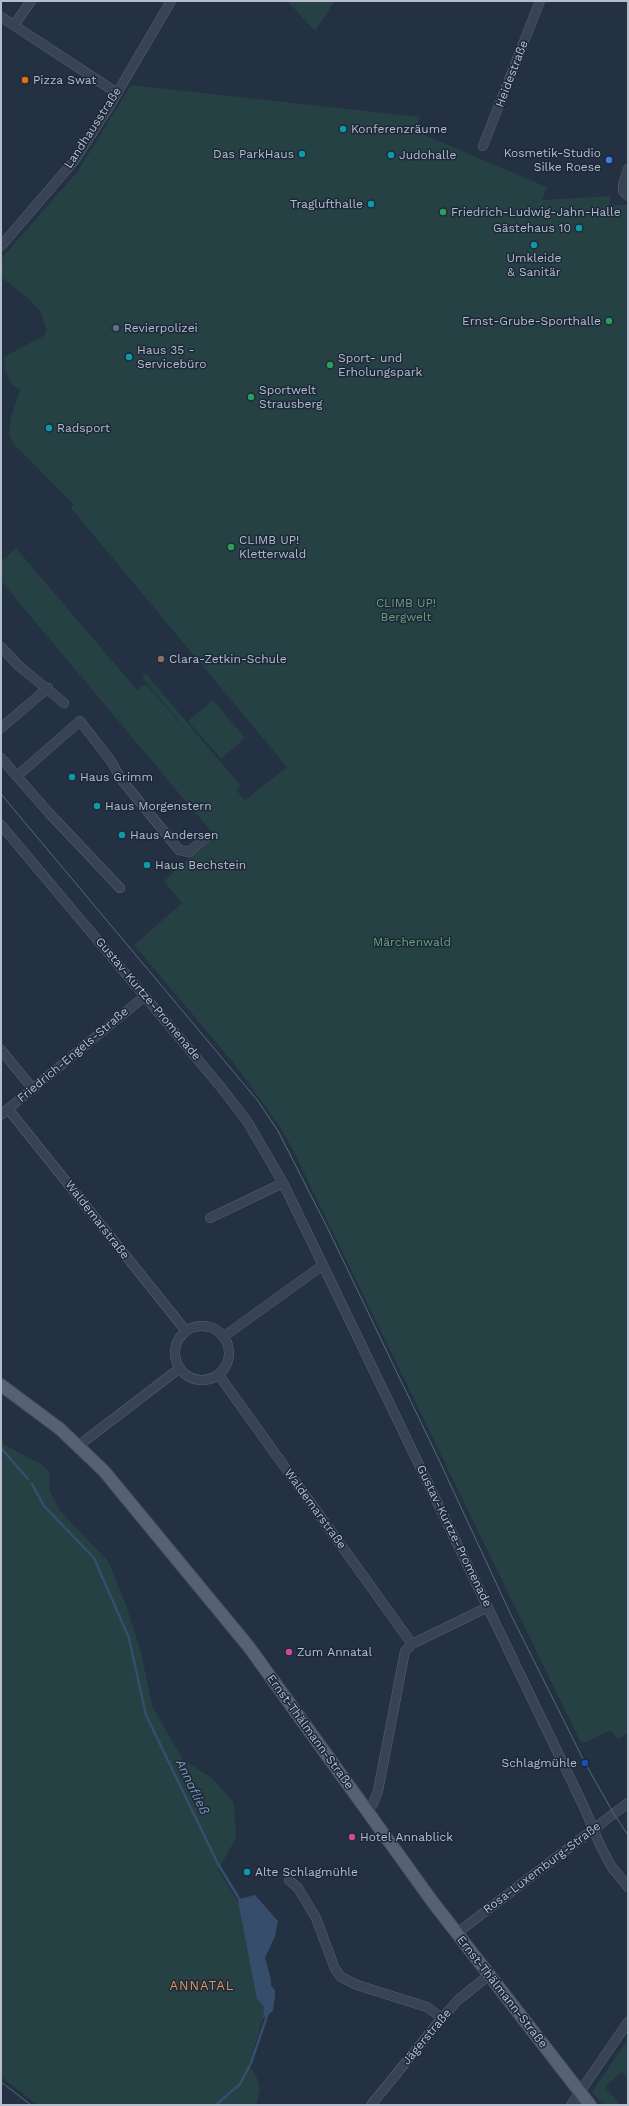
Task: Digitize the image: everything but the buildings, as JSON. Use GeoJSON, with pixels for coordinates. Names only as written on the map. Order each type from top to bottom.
{"type":"FeatureCollection","features":[{"type":"Feature","properties":{"kind":"main road","name":"Ernst-Thälmann-Straße"},"geometry":{"type":"LineString","coordinates":[[1,1385],[56,1426],[104,1471],[249,1647],[366,1810],[457,1933],[590,2105]]}},
{"type":"Feature","properties":{"kind":"street"},"geometry":{"type":"LineString","coordinates":[[14,25],[31,1]]}},
{"type":"Feature","properties":{"kind":"street","name":"Landhausstraße"},"geometry":{"type":"LineString","coordinates":[[1,246],[74,161],[117,93],[171,1]]}},
{"type":"Feature","properties":{"kind":"street","name":"Heidestraße"},"geometry":{"type":"LineString","coordinates":[[483,146],[540,1]]}},
{"type":"Feature","properties":{"kind":"street"},"geometry":{"type":"LineString","coordinates":[[1,17],[117,93]]}},
{"type":"Feature","properties":{"kind":"street"},"geometry":{"type":"LineString","coordinates":[[626,193],[623,184],[628,169]]}},
{"type":"Feature","properties":{"kind":"street"},"geometry":{"type":"LineString","coordinates":[[1,647],[18,666],[48,688],[64,703]]}},
{"type":"Feature","properties":{"kind":"street"},"geometry":{"type":"LineString","coordinates":[[1,728],[48,688]]}},
{"type":"Feature","properties":{"kind":"street"},"geometry":{"type":"LineString","coordinates":[[17,776],[80,721],[111,761],[121,779],[179,850],[189,852],[205,838]]}},
{"type":"Feature","properties":{"kind":"street"},"geometry":{"type":"LineString","coordinates":[[1,758],[48,813],[120,888]]}},
{"type":"Feature","properties":{"kind":"street","name":"Gustav-Kurtze-Promenade"},"geometry":{"type":"LineString","coordinates":[[2,829],[145,996],[247,1121],[283,1183],[488,1607],[611,1866],[628,1887]]}},
{"type":"Feature","properties":{"kind":"street","name":"Friedrich-Engels-Straße"},"geometry":{"type":"LineString","coordinates":[[5,1112],[145,996]]}},
{"type":"Feature","properties":{"kind":"street"},"geometry":{"type":"LineString","coordinates":[[1,1050],[33,1089]]}},
{"type":"Feature","properties":{"kind":"street","name":"Waldemarstraße"},"geometry":{"type":"LineString","coordinates":[[5,1112],[186,1331]]}},
{"type":"Feature","properties":{"kind":"street"},"geometry":{"type":"LineString","coordinates":[[210,1218],[283,1183]]}},
{"type":"Feature","properties":{"kind":"street"},"geometry":{"type":"LineString","coordinates":[[223,1337],[323,1265]]}},
{"type":"Feature","properties":{"kind":"street"},"geometry":{"type":"LineString","coordinates":[[204,1326],[215,1329],[223,1337],[229,1352],[228,1360],[218,1374],[210,1378],[197,1379],[186,1374],[180,1368],[176,1356],[177,1344],[186,1331],[192,1328],[204,1326]]}},
{"type":"Feature","properties":{"kind":"street"},"geometry":{"type":"LineString","coordinates":[[78,1446],[180,1368]]}},
{"type":"Feature","properties":{"kind":"street","name":"Waldemarstraße"},"geometry":{"type":"LineString","coordinates":[[218,1374],[412,1644]]}},
{"type":"Feature","properties":{"kind":"street"},"geometry":{"type":"LineString","coordinates":[[366,1810],[373,1804],[378,1791],[403,1656],[412,1644],[488,1607]]}},
{"type":"Feature","properties":{"kind":"street","name":"Rosa-Luxemburg-Straße"},"geometry":{"type":"LineString","coordinates":[[457,1933],[628,1803]]}},
{"type":"Feature","properties":{"kind":"street"},"geometry":{"type":"LineString","coordinates":[[289,1880],[298,1888],[316,1918],[335,1969],[341,1977],[358,1985],[427,2007],[442,2018]]}},
{"type":"Feature","properties":{"kind":"street","name":"Jägerstraße"},"geometry":{"type":"LineString","coordinates":[[371,2105],[458,2000],[489,1975]]}},
{"type":"Feature","properties":{"kind":"street"},"geometry":{"type":"LineString","coordinates":[[571,2105],[628,2022]]}},
{"type":"Feature","properties":{"kind":"green space"},"geometry":{"type":"Polygon","coordinates":[[[287,1],[335,1],[315,31],[287,1]]]}},
{"type":"Feature","properties":{"kind":"green space"},"geometry":{"type":"Polygon","coordinates":[[[131,85],[420,117],[415,131],[547,187],[542,200],[611,196],[609,206],[628,204],[628,1733],[618,1739],[610,1730],[589,1741],[581,1743],[292,1148],[278,1124],[236,1066],[134,945],[182,903],[164,881],[214,835],[1,581],[1,562],[16,548],[137,690],[146,684],[199,745],[142,677],[146,674],[241,786],[236,790],[245,800],[287,767],[71,508],[74,505],[13,443],[9,433],[11,418],[20,390],[13,386],[5,371],[4,357],[45,335],[47,330],[40,311],[27,297],[1,277],[1,259],[78,171],[131,85]]]}},
{"type":"Feature","properties":{"kind":"green space"},"geometry":{"type":"Polygon","coordinates":[[[213,700],[245,738],[221,759],[188,721],[213,700]]]}},
{"type":"Feature","properties":{"kind":"green space"},"geometry":{"type":"Polygon","coordinates":[[[1,1443],[41,1464],[50,1473],[49,1490],[60,1511],[108,1561],[126,1605],[141,1652],[152,1706],[183,1760],[212,1778],[234,1803],[236,1838],[218,1870],[238,1901],[264,2006],[263,2018],[249,2066],[256,2075],[260,2088],[256,2105],[38,2105],[1,2077],[1,1443]]]}},
{"type":"Feature","properties":{"kind":"green space"},"geometry":{"type":"Polygon","coordinates":[[[628,2039],[628,2077],[627,2078],[622,2072],[605,2087],[620,2105],[603,2105],[592,2092],[628,2039]]]}},
{"type":"Feature","properties":{"kind":"water"},"geometry":{"type":"Polygon","coordinates":[[[255,1895],[278,1921],[275,1936],[265,1958],[271,1979],[271,1986],[275,1990],[273,2011],[263,2018],[264,2006],[257,1999],[238,1901],[239,1899],[255,1895]]]}},
{"type":"Feature","properties":{"kind":"waterway","name":"Annafließ"},"geometry":{"type":"LineString","coordinates":[[1,1448],[28,1479]]}},
{"type":"Feature","properties":{"kind":"waterway","name":"Annafließ"},"geometry":{"type":"LineString","coordinates":[[32,1484],[44,1506],[94,1558],[129,1638],[146,1715],[218,1864],[240,1900]]}},
{"type":"Feature","properties":{"kind":"waterway","name":"Annafließ"},"geometry":{"type":"LineString","coordinates":[[216,2105],[240,2084],[251,2063],[268,2013]]}},
{"type":"Feature","properties":{"kind":"tram line"},"geometry":{"type":"LineString","coordinates":[[1,794],[258,1101],[278,1131],[328,1229],[439,1460],[511,1615],[585,1763],[614,1814],[628,1835]]}},
{"type":"Feature","properties":{"kind":"tram line"},"geometry":{"type":"LineString","coordinates":[[1,2082],[31,2105]]}},
{"type":"Feature","properties":{"kind":"place","name":"Pizza Swat"},"geometry":{"type":"Point","coordinates":[25,80]}},
{"type":"Feature","properties":{"kind":"place","name":"Konferenzräume"},"geometry":{"type":"Point","coordinates":[343,129]}},
{"type":"Feature","properties":{"kind":"place","name":"Das ParkHaus"},"geometry":{"type":"Point","coordinates":[302,154]}},
{"type":"Feature","properties":{"kind":"place","name":"Judohalle"},"geometry":{"type":"Point","coordinates":[391,155]}},
{"type":"Feature","properties":{"kind":"place","name":"Kosmetik-Studio Silke Roese"},"geometry":{"type":"Point","coordinates":[609,160]}},
{"type":"Feature","properties":{"kind":"place","name":"Traglufthalle"},"geometry":{"type":"Point","coordinates":[371,204]}},
{"type":"Feature","properties":{"kind":"place","name":"Friedrich-Ludwig-Jahn-Halle"},"geometry":{"type":"Point","coordinates":[443,212]}},
{"type":"Feature","properties":{"kind":"place","name":"Gästehaus 10"},"geometry":{"type":"Point","coordinates":[579,228]}},
{"type":"Feature","properties":{"kind":"place","name":"Umkleide & Sanitär"},"geometry":{"type":"Point","coordinates":[534,245]}},
{"type":"Feature","properties":{"kind":"place","name":"Ernst-Grube-Sporthalle"},"geometry":{"type":"Point","coordinates":[609,321]}},
{"type":"Feature","properties":{"kind":"place","name":"Revierpolizei"},"geometry":{"type":"Point","coordinates":[116,328]}},
{"type":"Feature","properties":{"kind":"place","name":"Haus 35 - Servicebüro"},"geometry":{"type":"Point","coordinates":[129,357]}},
{"type":"Feature","properties":{"kind":"place","name":"Sport- und Erholungspark"},"geometry":{"type":"Point","coordinates":[330,365]}},
{"type":"Feature","properties":{"kind":"place","name":"Sportwelt Strausberg"},"geometry":{"type":"Point","coordinates":[251,397]}},
{"type":"Feature","properties":{"kind":"place","name":"Radsport"},"geometry":{"type":"Point","coordinates":[49,428]}},
{"type":"Feature","properties":{"kind":"place","name":"CLIMB UP! Kletterwald"},"geometry":{"type":"Point","coordinates":[231,547]}},
{"type":"Feature","properties":{"kind":"place","name":"Clara-Zetkin-Schule"},"geometry":{"type":"Point","coordinates":[161,659]}},
{"type":"Feature","properties":{"kind":"place","name":"Haus Grimm"},"geometry":{"type":"Point","coordinates":[72,777]}},
{"type":"Feature","properties":{"kind":"place","name":"Haus Morgenstern"},"geometry":{"type":"Point","coordinates":[97,806]}},
{"type":"Feature","properties":{"kind":"place","name":"Haus Andersen"},"geometry":{"type":"Point","coordinates":[122,835]}},
{"type":"Feature","properties":{"kind":"place","name":"Haus Bechstein"},"geometry":{"type":"Point","coordinates":[147,865]}},
{"type":"Feature","properties":{"kind":"place","name":"Zum Annatal"},"geometry":{"type":"Point","coordinates":[289,1652]}},
{"type":"Feature","properties":{"kind":"place","name":"Schlagmühle"},"geometry":{"type":"Point","coordinates":[585,1763]}},
{"type":"Feature","properties":{"kind":"place","name":"Hotel Annablick"},"geometry":{"type":"Point","coordinates":[352,1837]}},
{"type":"Feature","properties":{"kind":"place","name":"Alte Schlagmühle"},"geometry":{"type":"Point","coordinates":[247,1872]}},
{"type":"Feature","properties":{"kind":"district","name":"ANNATAL"},"geometry":{"type":"Point","coordinates":[202,1986]}},
{"type":"Feature","properties":{"kind":"park label","name":"CLIMB UP! Bergwelt"},"geometry":{"type":"Point","coordinates":[406,610]}},
{"type":"Feature","properties":{"kind":"park label","name":"Märchenwald"},"geometry":{"type":"Point","coordinates":[412,942]}}]}
